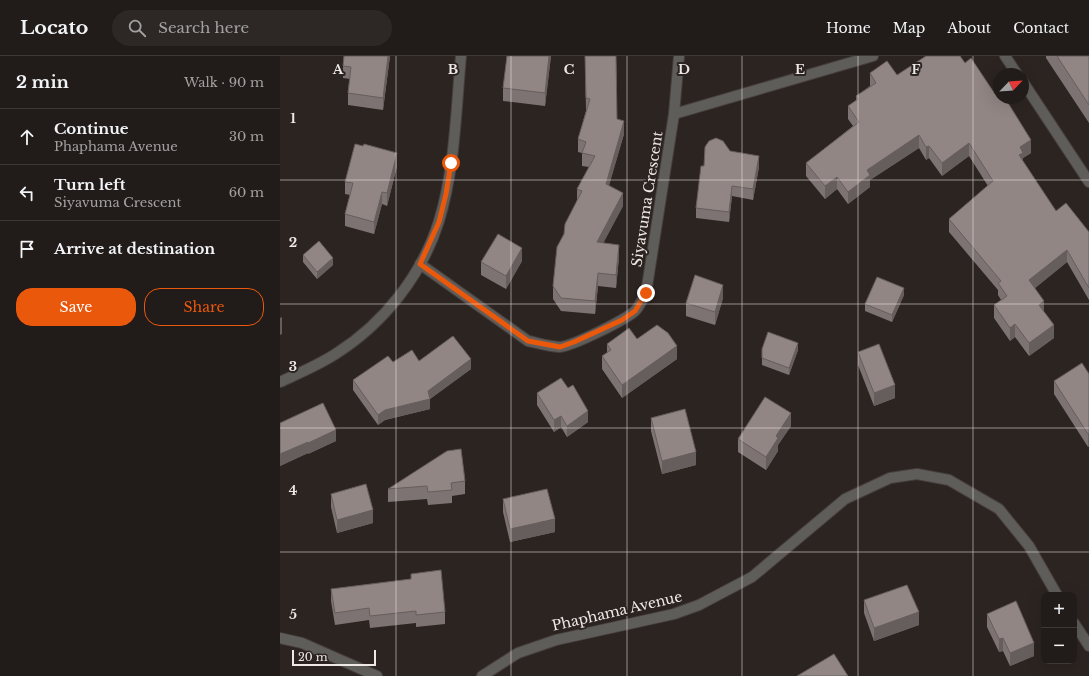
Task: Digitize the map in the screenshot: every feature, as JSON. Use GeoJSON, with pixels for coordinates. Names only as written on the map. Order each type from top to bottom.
{"type":"FeatureCollection","features":[{"type":"Feature","properties":{"kind":"street"},"geometry":{"type":"LineString","coordinates":[[280,382],[336,353],[359,337],[380,318],[398,297],[420,264],[439,222],[446,194],[451,163],[461,56]]}},
{"type":"Feature","properties":{"kind":"street","name":"Siyavuma Crescent"},"geometry":{"type":"LineString","coordinates":[[420,264],[528,341],[560,347],[622,320],[635,311],[646,293],[674,114],[679,56]]}},
{"type":"Feature","properties":{"kind":"street"},"geometry":{"type":"LineString","coordinates":[[674,114],[873,56]]}},
{"type":"Feature","properties":{"kind":"street"},"geometry":{"type":"LineString","coordinates":[[1005,56],[1014,68]]}},
{"type":"Feature","properties":{"kind":"street"},"geometry":{"type":"LineString","coordinates":[[1029,91],[1089,182]]}},
{"type":"Feature","properties":{"kind":"street","name":"Phaphama Avenue"},"geometry":{"type":"LineString","coordinates":[[482,676],[518,653],[556,640],[674,614],[699,605],[752,577],[845,499],[890,478],[917,474],[949,480],[999,509],[1028,546],[1055,592]]}},
{"type":"Feature","properties":{"kind":"street"},"geometry":{"type":"LineString","coordinates":[[1077,628],[1089,646]]}},
{"type":"Feature","properties":{"kind":"street"},"geometry":{"type":"LineString","coordinates":[[280,638],[302,643],[376,676]]}},
{"type":"Feature","properties":{"kind":"building"},"geometry":{"type":"Polygon","coordinates":[[[344,56],[388,56],[383,98],[348,93],[351,67],[343,66],[344,56]]]}},
{"type":"Feature","properties":{"kind":"building"},"geometry":{"type":"Polygon","coordinates":[[[507,56],[549,56],[545,93],[503,88],[507,56]]]}},
{"type":"Feature","properties":{"kind":"building"},"geometry":{"type":"Polygon","coordinates":[[[585,56],[616,56],[617,119],[624,121],[606,184],[623,193],[597,242],[619,245],[616,275],[598,273],[595,301],[561,298],[553,286],[557,247],[564,234],[565,224],[582,191],[577,189],[595,156],[582,153],[586,142],[578,139],[590,99],[586,98],[585,56]]]}},
{"type":"Feature","properties":{"kind":"building"},"geometry":{"type":"Polygon","coordinates":[[[926,56],[960,56],[965,63],[971,58],[993,91],[993,104],[1009,104],[1031,140],[1020,147],[1023,153],[1019,155],[1056,211],[1066,203],[1089,232],[1089,288],[1067,250],[1029,280],[1044,301],[1039,305],[1054,325],[1029,343],[1015,324],[1010,328],[994,305],[1007,296],[998,283],[1001,281],[949,219],[993,181],[969,143],[942,163],[929,146],[926,147],[919,135],[867,170],[870,175],[848,192],[837,177],[825,186],[806,163],[859,122],[848,106],[858,99],[856,96],[876,83],[870,73],[887,61],[897,75],[926,56]]]}},
{"type":"Feature","properties":{"kind":"building"},"geometry":{"type":"Polygon","coordinates":[[[1057,56],[1089,56],[1089,105],[1057,56]]]}},
{"type":"Feature","properties":{"kind":"building"},"geometry":{"type":"Polygon","coordinates":[[[716,138],[723,141],[730,151],[759,156],[753,189],[732,186],[729,212],[696,208],[701,166],[704,166],[705,147],[709,141],[716,138]]]}},
{"type":"Feature","properties":{"kind":"building"},"geometry":{"type":"Polygon","coordinates":[[[355,144],[363,146],[364,144],[397,153],[387,193],[382,192],[374,222],[345,214],[353,183],[345,182],[355,144]]]}},
{"type":"Feature","properties":{"kind":"building"},"geometry":{"type":"Polygon","coordinates":[[[498,234],[522,248],[506,276],[481,262],[498,234]]]}},
{"type":"Feature","properties":{"kind":"building"},"geometry":{"type":"Polygon","coordinates":[[[319,241],[333,258],[317,272],[303,255],[319,241]]]}},
{"type":"Feature","properties":{"kind":"building"},"geometry":{"type":"Polygon","coordinates":[[[695,275],[723,285],[715,312],[686,303],[695,275]]]}},
{"type":"Feature","properties":{"kind":"building"},"geometry":{"type":"Polygon","coordinates":[[[877,277],[904,288],[892,315],[865,304],[877,277]]]}},
{"type":"Feature","properties":{"kind":"building"},"geometry":{"type":"Polygon","coordinates":[[[657,325],[668,333],[677,346],[622,385],[602,356],[611,350],[607,344],[629,328],[637,339],[657,325]]]}},
{"type":"Feature","properties":{"kind":"building"},"geometry":{"type":"Polygon","coordinates":[[[768,332],[798,343],[789,368],[762,358],[762,349],[768,332]]]}},
{"type":"Feature","properties":{"kind":"building"},"geometry":{"type":"Polygon","coordinates":[[[453,336],[471,359],[428,391],[430,399],[385,410],[378,415],[353,380],[388,356],[393,362],[412,350],[419,361],[453,336]]]}},
{"type":"Feature","properties":{"kind":"building"},"geometry":{"type":"Polygon","coordinates":[[[879,344],[895,385],[874,393],[858,352],[879,344]]]}},
{"type":"Feature","properties":{"kind":"building"},"geometry":{"type":"Polygon","coordinates":[[[1082,363],[1089,374],[1088,434],[1054,381],[1082,363]]]}},
{"type":"Feature","properties":{"kind":"building"},"geometry":{"type":"Polygon","coordinates":[[[561,378],[568,388],[573,385],[588,411],[567,426],[561,416],[554,420],[537,393],[561,378]]]}},
{"type":"Feature","properties":{"kind":"building"},"geometry":{"type":"Polygon","coordinates":[[[765,397],[791,413],[776,436],[778,438],[766,457],[738,439],[765,397]]]}},
{"type":"Feature","properties":{"kind":"building"},"geometry":{"type":"Polygon","coordinates":[[[323,403],[336,430],[280,454],[280,423],[323,403]]]}},
{"type":"Feature","properties":{"kind":"building"},"geometry":{"type":"Polygon","coordinates":[[[685,409],[696,452],[662,461],[651,418],[685,409]]]}},
{"type":"Feature","properties":{"kind":"building"},"geometry":{"type":"Polygon","coordinates":[[[461,449],[465,481],[451,483],[452,490],[428,492],[427,486],[388,489],[447,451],[461,449]]]}},
{"type":"Feature","properties":{"kind":"building"},"geometry":{"type":"Polygon","coordinates":[[[366,484],[373,510],[337,520],[331,494],[366,484]]]}},
{"type":"Feature","properties":{"kind":"building"},"geometry":{"type":"Polygon","coordinates":[[[547,489],[555,519],[510,529],[503,499],[547,489]]]}},
{"type":"Feature","properties":{"kind":"building"},"geometry":{"type":"Polygon","coordinates":[[[441,570],[445,612],[416,615],[416,611],[370,616],[369,608],[335,613],[331,589],[411,579],[411,574],[441,570]]]}},
{"type":"Feature","properties":{"kind":"building"},"geometry":{"type":"Polygon","coordinates":[[[907,585],[919,612],[874,628],[864,600],[907,585]]]}},
{"type":"Feature","properties":{"kind":"building"},"geometry":{"type":"Polygon","coordinates":[[[1016,601],[1034,643],[1010,653],[1003,638],[999,639],[987,614],[1016,601]]]}},
{"type":"Feature","properties":{"kind":"building"},"geometry":{"type":"Polygon","coordinates":[[[834,654],[848,676],[797,676],[834,654]]]}},
{"type":"Feature","properties":{"kind":"route"},"geometry":{"type":"LineString","coordinates":[[451,163],[446,194],[439,222],[420,264],[528,341],[560,347],[574,342],[622,320],[635,311],[646,293]]}}]}
